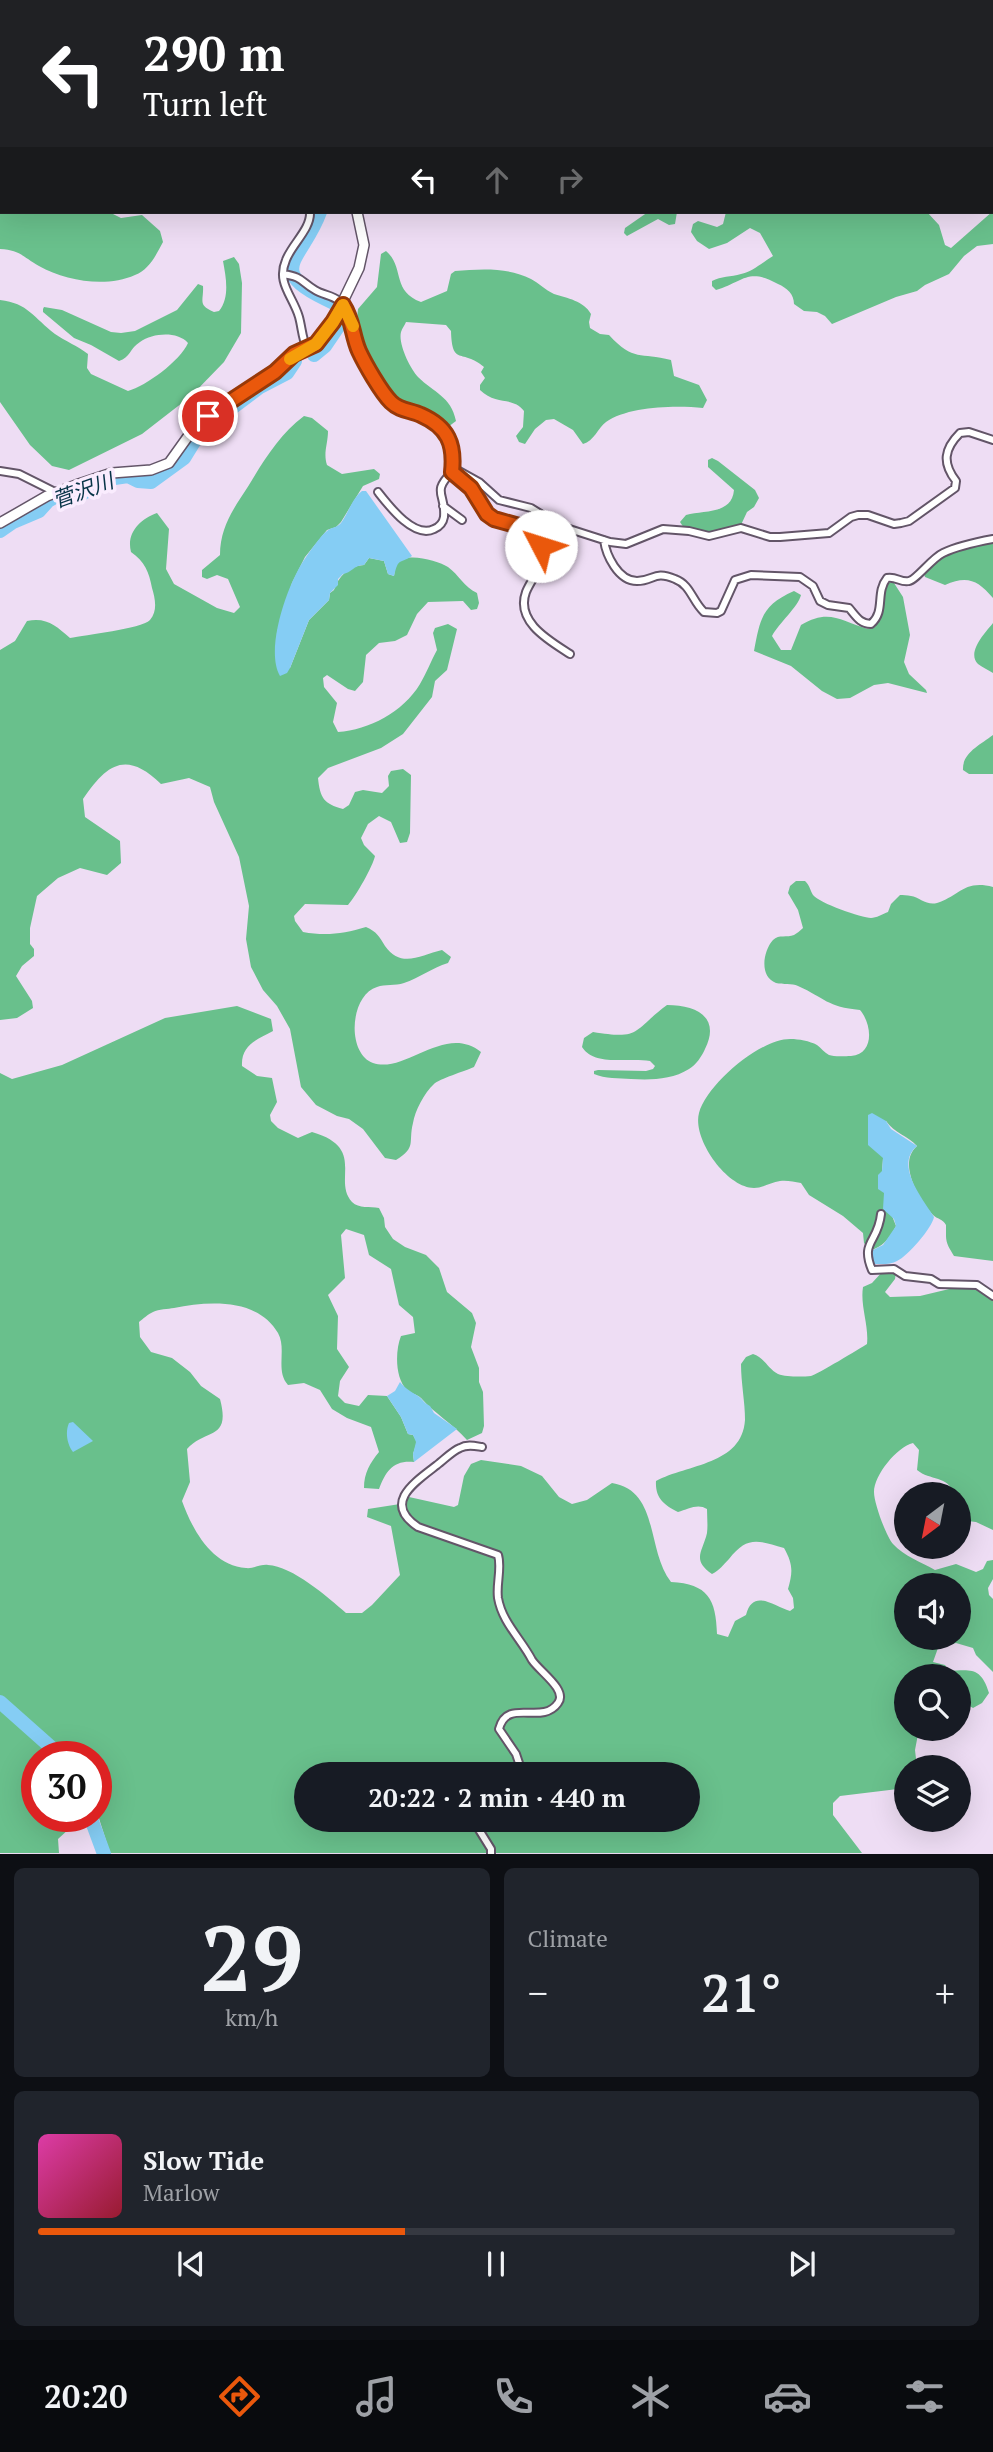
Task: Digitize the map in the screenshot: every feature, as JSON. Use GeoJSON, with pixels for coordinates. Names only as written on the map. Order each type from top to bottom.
{"type":"FeatureCollection","features":[{"type":"Feature","properties":{"kind":"street"},"geometry":{"type":"LineString","coordinates":[[307,349],[299,317],[285,291],[288,256],[309,222],[310,214]]}},
{"type":"Feature","properties":{"kind":"street"},"geometry":{"type":"LineString","coordinates":[[0,523],[55,492],[112,473],[150,470],[169,463],[189,435],[208,416],[275,372],[294,354],[316,344],[343,305],[359,268],[363,236],[358,214]]}},
{"type":"Feature","properties":{"kind":"street"},"geometry":{"type":"LineString","coordinates":[[286,274],[298,276],[315,290],[338,299],[353,323],[360,353],[391,402],[406,412],[421,415],[443,430],[452,444],[452,469],[441,485],[442,523],[432,531],[418,530],[401,518],[378,492]]}},
{"type":"Feature","properties":{"kind":"street"},"geometry":{"type":"LineString","coordinates":[[452,469],[479,482],[499,500],[531,508],[560,526],[604,540],[626,544],[663,529],[709,536],[741,528],[769,537],[829,533],[850,517],[858,515],[868,515],[894,524],[909,521],[954,488],[956,481],[948,471],[945,459],[950,445],[960,433],[969,432],[993,440]]}},
{"type":"Feature","properties":{"kind":"street"},"geometry":{"type":"LineString","coordinates":[[452,469],[471,488],[487,514],[494,519],[519,526],[541,546],[544,558],[524,598],[526,613],[533,626],[570,654]]}},
{"type":"Feature","properties":{"kind":"street"},"geometry":{"type":"LineString","coordinates":[[0,471],[19,474],[55,492]]}},
{"type":"Feature","properties":{"kind":"street"},"geometry":{"type":"LineString","coordinates":[[443,506],[462,520]]}},
{"type":"Feature","properties":{"kind":"street"},"geometry":{"type":"LineString","coordinates":[[604,540],[610,560],[624,576],[638,581],[658,574],[678,580],[688,588],[704,612],[721,611],[736,580],[743,577],[751,575],[800,578],[813,586],[820,601],[849,608],[858,620],[865,624],[872,624],[879,615],[879,594],[887,578],[893,577],[904,582],[916,579],[927,564],[944,552],[993,540]]}},
{"type":"Feature","properties":{"kind":"street"},"geometry":{"type":"LineString","coordinates":[[881,1214],[879,1230],[867,1249],[866,1256],[872,1270],[894,1269],[905,1276],[931,1279],[939,1284],[977,1286],[993,1296]]}},
{"type":"Feature","properties":{"kind":"street"},"geometry":{"type":"LineString","coordinates":[[482,1447],[460,1448],[411,1484],[405,1494],[402,1508],[408,1521],[418,1527],[498,1555],[498,1597],[504,1618],[535,1664],[555,1684],[560,1698],[558,1703],[547,1711],[515,1712],[504,1718],[499,1729],[519,1762]]}},
{"type":"Feature","properties":{"kind":"street"},"geometry":{"type":"LineString","coordinates":[[480,1832],[491,1853]]}},
{"type":"Feature","properties":{"kind":"green space"},"geometry":{"type":"Polygon","coordinates":[[[0,214],[113,214],[121,218],[142,215],[160,231],[163,242],[152,262],[144,270],[124,279],[99,282],[61,276],[17,252],[0,249],[0,214]]]}},
{"type":"Feature","properties":{"kind":"green space"},"geometry":{"type":"Polygon","coordinates":[[[645,214],[677,214],[675,224],[669,225],[658,219],[627,236],[624,233],[625,228],[645,214]]]}},
{"type":"Feature","properties":{"kind":"green space"},"geometry":{"type":"Polygon","coordinates":[[[726,214],[929,214],[939,225],[945,245],[951,248],[990,214],[993,214],[993,244],[977,246],[964,256],[949,274],[917,291],[832,324],[825,316],[804,311],[794,304],[787,289],[768,279],[752,276],[716,290],[712,286],[712,281],[745,273],[773,256],[760,233],[750,228],[727,243],[709,249],[697,241],[691,232],[693,224],[698,221],[717,227],[723,224],[726,214]]]}},
{"type":"Feature","properties":{"kind":"green space"},"geometry":{"type":"Polygon","coordinates":[[[386,251],[392,257],[406,292],[421,302],[447,291],[451,274],[455,271],[503,271],[531,279],[551,292],[584,306],[591,314],[590,328],[600,334],[609,335],[631,353],[671,360],[674,376],[699,385],[707,400],[703,408],[667,407],[640,410],[615,417],[583,444],[573,430],[554,419],[546,420],[535,429],[525,444],[519,442],[516,436],[523,427],[524,411],[520,406],[492,398],[480,390],[485,378],[481,372],[484,367],[456,353],[451,331],[446,325],[406,322],[401,337],[408,362],[418,377],[446,400],[454,413],[456,421],[448,427],[442,427],[402,407],[391,398],[361,343],[358,309],[377,287],[381,254],[386,251]]]}},
{"type":"Feature","properties":{"kind":"green space"},"geometry":{"type":"Polygon","coordinates":[[[234,257],[239,264],[242,283],[241,333],[224,362],[191,396],[142,434],[69,470],[52,466],[30,445],[0,402],[0,300],[17,304],[30,312],[55,334],[88,354],[87,368],[91,374],[128,391],[162,372],[188,343],[171,335],[151,337],[137,344],[126,358],[119,361],[74,338],[43,312],[44,307],[62,310],[111,332],[135,331],[177,310],[198,284],[203,286],[203,305],[214,312],[219,311],[226,294],[223,261],[234,257]]]}},
{"type":"Feature","properties":{"kind":"green space"},"geometry":{"type":"Polygon","coordinates":[[[304,416],[312,418],[328,431],[327,465],[342,474],[374,469],[380,474],[379,479],[363,486],[341,522],[327,530],[305,557],[292,583],[277,632],[276,664],[290,668],[309,620],[329,600],[330,593],[345,573],[353,567],[364,565],[369,558],[384,561],[388,574],[394,576],[396,564],[406,558],[421,558],[443,564],[477,593],[479,603],[477,609],[471,610],[463,601],[428,602],[417,614],[407,635],[395,641],[379,643],[366,655],[363,682],[355,691],[327,675],[323,678],[324,687],[337,703],[333,722],[338,732],[362,728],[395,711],[413,694],[437,650],[433,633],[435,628],[448,624],[457,629],[447,670],[435,681],[432,697],[403,734],[381,748],[328,768],[318,778],[324,799],[343,809],[349,805],[355,792],[363,790],[382,793],[389,786],[388,776],[391,771],[403,769],[411,775],[410,833],[407,842],[400,843],[391,822],[379,816],[368,824],[361,838],[375,856],[364,881],[348,905],[305,904],[294,916],[303,932],[334,934],[366,927],[379,937],[391,953],[405,959],[442,950],[451,957],[448,963],[410,981],[380,986],[368,992],[357,1012],[355,1037],[358,1048],[364,1057],[373,1063],[399,1062],[454,1043],[467,1045],[481,1052],[474,1067],[446,1077],[427,1092],[414,1118],[409,1148],[396,1160],[385,1158],[363,1129],[349,1119],[316,1105],[301,1087],[290,1029],[251,967],[246,939],[249,906],[239,857],[210,787],[189,778],[161,784],[149,773],[127,765],[109,770],[92,787],[83,799],[85,817],[120,841],[121,863],[107,875],[80,868],[58,878],[37,896],[30,928],[30,944],[34,949],[34,956],[22,966],[16,976],[32,1001],[33,1008],[17,1018],[0,1020],[0,650],[15,641],[27,621],[46,621],[70,638],[125,629],[150,620],[155,604],[149,577],[146,568],[131,552],[130,545],[136,528],[157,513],[169,529],[166,569],[174,584],[217,608],[234,613],[240,607],[228,579],[217,575],[207,579],[202,577],[202,570],[220,555],[222,535],[229,518],[267,457],[287,431],[304,416]]]}},
{"type":"Feature","properties":{"kind":"green space"},"geometry":{"type":"Polygon","coordinates":[[[712,458],[755,490],[759,498],[747,512],[740,527],[723,537],[710,539],[695,535],[680,522],[686,515],[722,508],[732,498],[734,490],[708,467],[708,460],[712,458]]]}},
{"type":"Feature","properties":{"kind":"green space"},"geometry":{"type":"Polygon","coordinates":[[[993,542],[993,598],[972,581],[960,580],[945,585],[925,577],[927,568],[945,554],[993,542]]]}},
{"type":"Feature","properties":{"kind":"green space"},"geometry":{"type":"Polygon","coordinates":[[[884,582],[894,583],[903,597],[910,635],[904,662],[909,674],[927,693],[888,683],[874,685],[850,698],[837,699],[822,691],[791,666],[754,651],[764,614],[775,602],[794,591],[801,595],[799,600],[772,636],[781,650],[791,650],[801,625],[819,617],[835,618],[868,629],[875,627],[881,611],[884,582]]]}},
{"type":"Feature","properties":{"kind":"green space"},"geometry":{"type":"Polygon","coordinates":[[[993,623],[993,673],[978,664],[974,654],[978,642],[993,623]]]}},
{"type":"Feature","properties":{"kind":"green space"},"geometry":{"type":"Polygon","coordinates":[[[993,735],[993,774],[969,774],[963,770],[963,764],[969,754],[993,735]]]}},
{"type":"Feature","properties":{"kind":"green space"},"geometry":{"type":"Polygon","coordinates":[[[796,881],[805,881],[813,895],[823,902],[871,918],[888,912],[891,904],[900,895],[908,895],[933,904],[975,885],[993,887],[993,1261],[954,1256],[948,1246],[946,1225],[927,1208],[912,1181],[909,1162],[911,1153],[917,1146],[886,1121],[882,1171],[885,1198],[896,1226],[885,1242],[870,1250],[864,1243],[863,1233],[843,1216],[809,1195],[801,1183],[783,1181],[757,1188],[744,1186],[723,1171],[706,1148],[698,1124],[704,1101],[724,1077],[751,1054],[765,1046],[791,1039],[817,1045],[834,1056],[859,1054],[868,1044],[869,1030],[860,1010],[833,1004],[796,985],[776,983],[767,975],[765,957],[773,940],[794,935],[803,928],[798,910],[788,893],[790,886],[796,881]]]}},
{"type":"Feature","properties":{"kind":"green space"},"geometry":{"type":"Polygon","coordinates":[[[667,1005],[696,1010],[708,1021],[709,1038],[702,1055],[694,1065],[682,1073],[653,1079],[612,1078],[594,1074],[594,1071],[598,1070],[653,1069],[655,1066],[650,1061],[603,1059],[588,1053],[582,1047],[584,1038],[593,1032],[629,1034],[667,1005]]]}},
{"type":"Feature","properties":{"kind":"green space"},"geometry":{"type":"Polygon","coordinates":[[[237,1006],[271,1019],[273,1031],[255,1040],[247,1048],[242,1066],[257,1076],[272,1078],[277,1102],[270,1115],[271,1121],[278,1128],[298,1138],[312,1132],[329,1139],[339,1147],[344,1155],[345,1184],[352,1202],[379,1208],[385,1227],[393,1239],[426,1255],[439,1268],[447,1292],[472,1313],[476,1323],[471,1347],[479,1368],[479,1382],[483,1392],[484,1426],[482,1433],[467,1440],[403,1385],[398,1372],[398,1349],[401,1336],[415,1333],[413,1317],[399,1305],[391,1269],[369,1255],[364,1235],[346,1229],[341,1235],[345,1278],[328,1295],[338,1316],[337,1349],[349,1367],[340,1381],[338,1396],[345,1403],[359,1406],[368,1395],[387,1396],[408,1434],[413,1435],[417,1442],[413,1454],[414,1462],[401,1463],[391,1468],[379,1489],[364,1488],[368,1468],[379,1452],[371,1427],[332,1409],[320,1390],[304,1383],[288,1385],[282,1373],[282,1346],[278,1333],[258,1313],[232,1305],[202,1304],[158,1310],[139,1322],[140,1337],[151,1352],[172,1358],[190,1372],[201,1386],[220,1399],[223,1412],[219,1428],[187,1449],[190,1482],[182,1501],[191,1523],[205,1544],[223,1561],[234,1566],[251,1568],[268,1565],[288,1571],[309,1583],[346,1613],[362,1613],[400,1575],[391,1526],[367,1517],[368,1509],[400,1504],[409,1497],[454,1507],[458,1505],[464,1476],[471,1464],[481,1460],[521,1466],[542,1476],[559,1497],[572,1504],[587,1500],[612,1483],[627,1488],[638,1497],[645,1509],[663,1569],[671,1582],[694,1586],[708,1596],[715,1611],[717,1634],[728,1637],[735,1621],[746,1615],[753,1602],[764,1601],[790,1611],[794,1608],[788,1589],[791,1568],[784,1548],[767,1543],[747,1543],[712,1574],[700,1560],[707,1533],[707,1509],[697,1507],[678,1512],[665,1504],[659,1496],[656,1481],[724,1455],[742,1435],[745,1420],[741,1364],[746,1357],[753,1354],[757,1356],[781,1375],[811,1376],[867,1344],[863,1287],[872,1283],[883,1271],[896,1272],[895,1279],[885,1292],[890,1297],[920,1296],[966,1285],[976,1287],[993,1299],[993,1530],[971,1521],[971,1482],[945,1482],[917,1470],[919,1450],[913,1443],[900,1450],[888,1463],[878,1478],[874,1492],[884,1527],[894,1545],[894,1559],[914,1559],[935,1570],[956,1564],[976,1572],[983,1569],[987,1561],[993,1560],[993,1579],[988,1588],[993,1599],[993,1672],[971,1647],[971,1573],[894,1573],[894,1650],[937,1650],[933,1662],[941,1664],[894,1664],[894,1741],[917,1741],[916,1755],[894,1755],[894,1789],[840,1796],[833,1803],[833,1815],[862,1853],[110,1853],[103,1832],[112,1832],[112,1741],[21,1741],[21,1832],[66,1832],[58,1839],[59,1853],[0,1853],[0,1073],[12,1079],[62,1065],[165,1018],[237,1006]]]}},
{"type":"Feature","properties":{"kind":"green space"},"geometry":{"type":"Polygon","coordinates":[[[971,1671],[979,1674],[989,1693],[982,1703],[973,1708],[971,1671]]]}},
{"type":"Feature","properties":{"kind":"water"},"geometry":{"type":"Polygon","coordinates":[[[362,491],[366,491],[412,556],[398,564],[394,576],[388,574],[384,561],[369,558],[364,565],[343,574],[330,593],[329,600],[309,620],[290,668],[280,676],[276,664],[277,633],[286,598],[299,568],[322,536],[341,523],[362,491]]]}},
{"type":"Feature","properties":{"kind":"water"},"geometry":{"type":"Polygon","coordinates":[[[872,1113],[917,1146],[908,1163],[909,1172],[934,1217],[913,1248],[902,1258],[889,1264],[874,1264],[871,1258],[873,1250],[883,1245],[896,1226],[894,1219],[883,1209],[884,1193],[878,1189],[878,1175],[882,1171],[883,1158],[868,1145],[868,1115],[872,1113]]]}},
{"type":"Feature","properties":{"kind":"water"},"geometry":{"type":"Polygon","coordinates":[[[400,1382],[430,1406],[434,1413],[457,1429],[414,1462],[416,1442],[413,1435],[408,1434],[387,1396],[395,1391],[400,1382]]]}},
{"type":"Feature","properties":{"kind":"water"},"geometry":{"type":"Polygon","coordinates":[[[73,1422],[93,1441],[73,1452],[67,1434],[69,1423],[73,1422]]]}},
{"type":"Feature","properties":{"kind":"waterway","name":"菅沢川"},"geometry":{"type":"LineString","coordinates":[[319,214],[297,254],[293,273],[298,282],[334,303]]}},
{"type":"Feature","properties":{"kind":"waterway","name":"菅沢川"},"geometry":{"type":"LineString","coordinates":[[314,355],[325,346],[344,318]]}},
{"type":"Feature","properties":{"kind":"waterway","name":"菅沢川"},"geometry":{"type":"LineString","coordinates":[[0,531],[39,511],[55,497],[80,495],[108,479],[128,476],[138,481],[151,482],[184,458],[200,432],[260,387],[287,373],[295,361]]}},
{"type":"Feature","properties":{"kind":"waterway"},"geometry":{"type":"LineString","coordinates":[[0,1702],[44,1741]]}},
{"type":"Feature","properties":{"kind":"waterway"},"geometry":{"type":"LineString","coordinates":[[96,1832],[104,1854]]}},
{"type":"Feature","properties":{"kind":"slow traffic"},"geometry":{"type":"LineString","coordinates":[[290,359],[294,354],[316,344],[343,305],[353,326]]}},
{"type":"Feature","properties":{"kind":"route"},"geometry":{"type":"LineString","coordinates":[[208,416],[282,367],[294,354],[316,344],[343,305],[353,323],[360,353],[391,402],[406,412],[421,415],[443,430],[452,444],[452,472],[471,488],[487,514],[494,519],[519,526],[541,546]]}}]}
